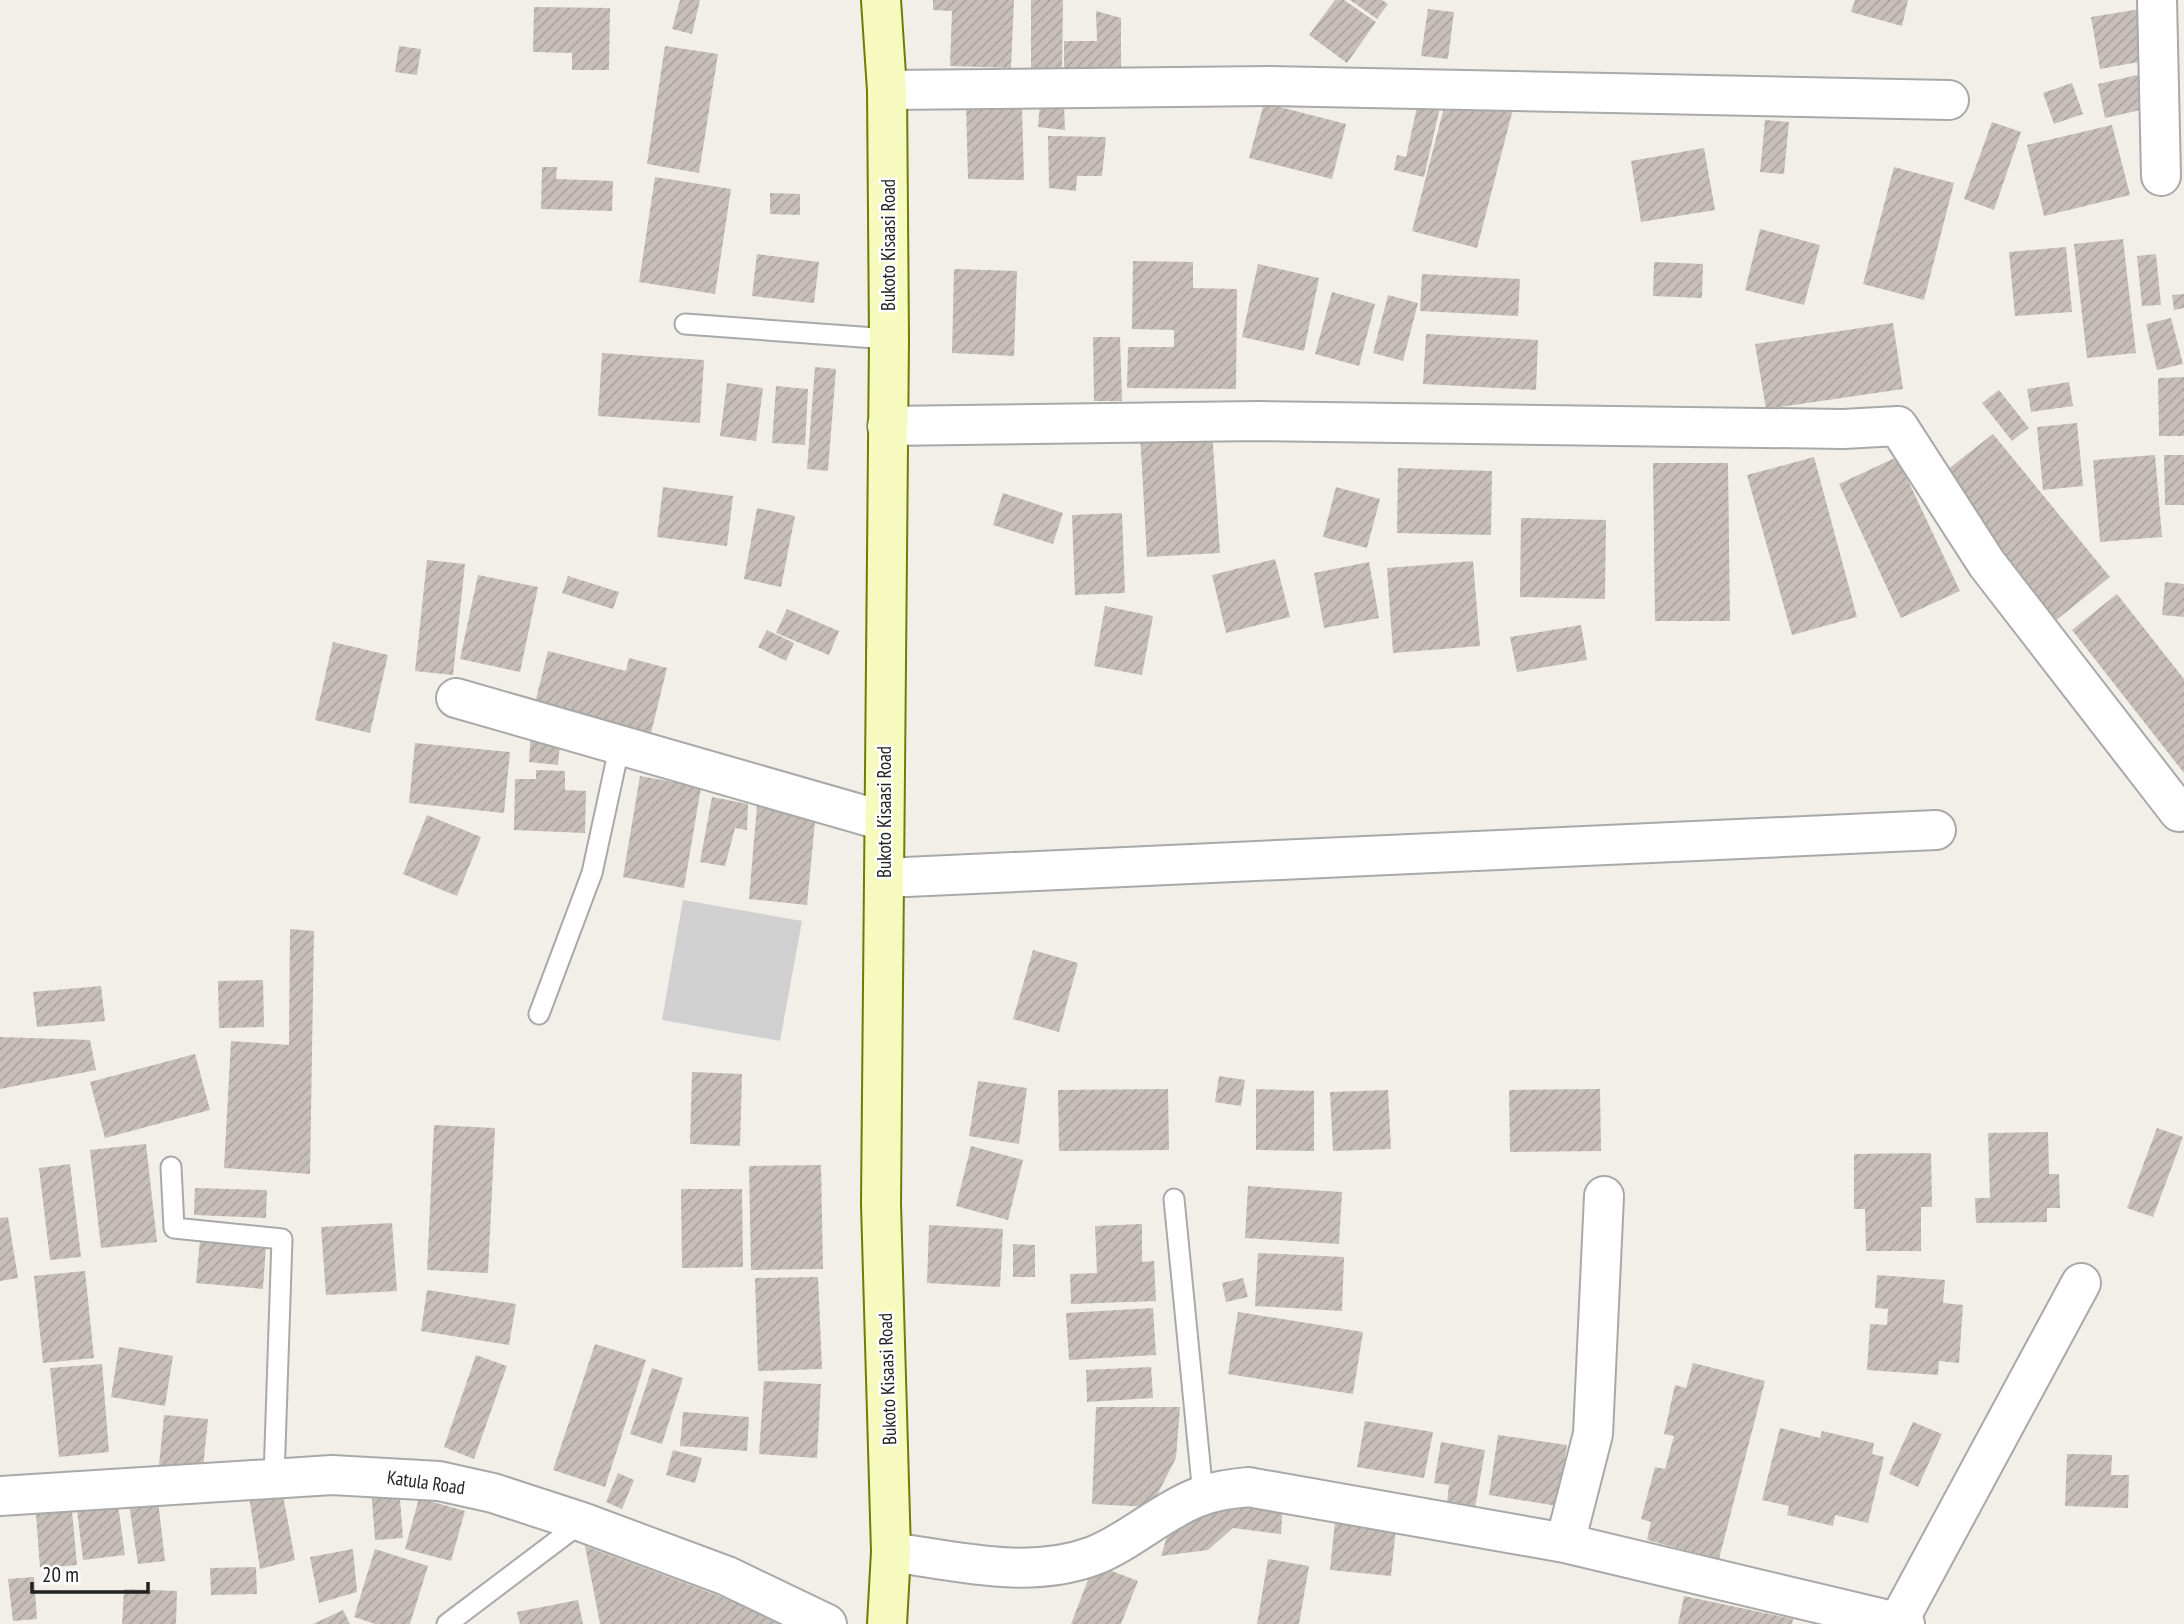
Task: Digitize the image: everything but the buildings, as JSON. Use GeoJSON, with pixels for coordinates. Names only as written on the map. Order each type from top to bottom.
{"type":"FeatureCollection","features":[{"type":"Feature","properties":{"kind":"main road","name":"Bukoto Kisaasi Road"},"geometry":{"type":"LineString","coordinates":[[881,0],[887,90],[888,339],[881,1204],[891,1552],[887,1624]]}},
{"type":"Feature","properties":{"kind":"street"},"geometry":{"type":"LineString","coordinates":[[2157,0],[2161,176]]}},
{"type":"Feature","properties":{"kind":"street"},"geometry":{"type":"LineString","coordinates":[[887,90],[1270,86],[1949,100]]}},
{"type":"Feature","properties":{"kind":"street"},"geometry":{"type":"LineString","coordinates":[[887,426],[1258,421],[1843,429],[1898,426],[1987,564],[2179,812]]}},
{"type":"Feature","properties":{"kind":"street"},"geometry":{"type":"LineString","coordinates":[[456,698],[884,821]]}},
{"type":"Feature","properties":{"kind":"street"},"geometry":{"type":"LineString","coordinates":[[884,878],[1936,830]]}},
{"type":"Feature","properties":{"kind":"street"},"geometry":{"type":"LineString","coordinates":[[1565,1543],[1593,1434],[1604,1196]]}},
{"type":"Feature","properties":{"kind":"street"},"geometry":{"type":"LineString","coordinates":[[891,1552],[1010,1568],[1054,1566],[1093,1556],[1202,1495],[1248,1487],[1565,1543],[1902,1623],[2081,1283]]}},
{"type":"Feature","properties":{"kind":"street","name":"Katula Road"},"geometry":{"type":"LineString","coordinates":[[0,1496],[344,1475],[439,1481],[493,1493],[582,1522],[727,1576],[827,1624]]}},
{"type":"Feature","properties":{"kind":"lane"},"geometry":{"type":"LineString","coordinates":[[685,324],[888,339]]}},
{"type":"Feature","properties":{"kind":"lane"},"geometry":{"type":"LineString","coordinates":[[539,1014],[592,873],[620,744]]}},
{"type":"Feature","properties":{"kind":"lane"},"geometry":{"type":"LineString","coordinates":[[171,1167],[174,1228],[282,1239],[274,1478]]}},
{"type":"Feature","properties":{"kind":"lane"},"geometry":{"type":"LineString","coordinates":[[1174,1199],[1202,1495]]}},
{"type":"Feature","properties":{"kind":"lane"},"geometry":{"type":"LineString","coordinates":[[447,1624],[582,1522]]}},
{"type":"Feature","properties":{"kind":"shaded area"},"geometry":{"type":"Polygon","coordinates":[[[683,900],[802,921],[780,1041],[662,1020],[683,900]]]}}]}
